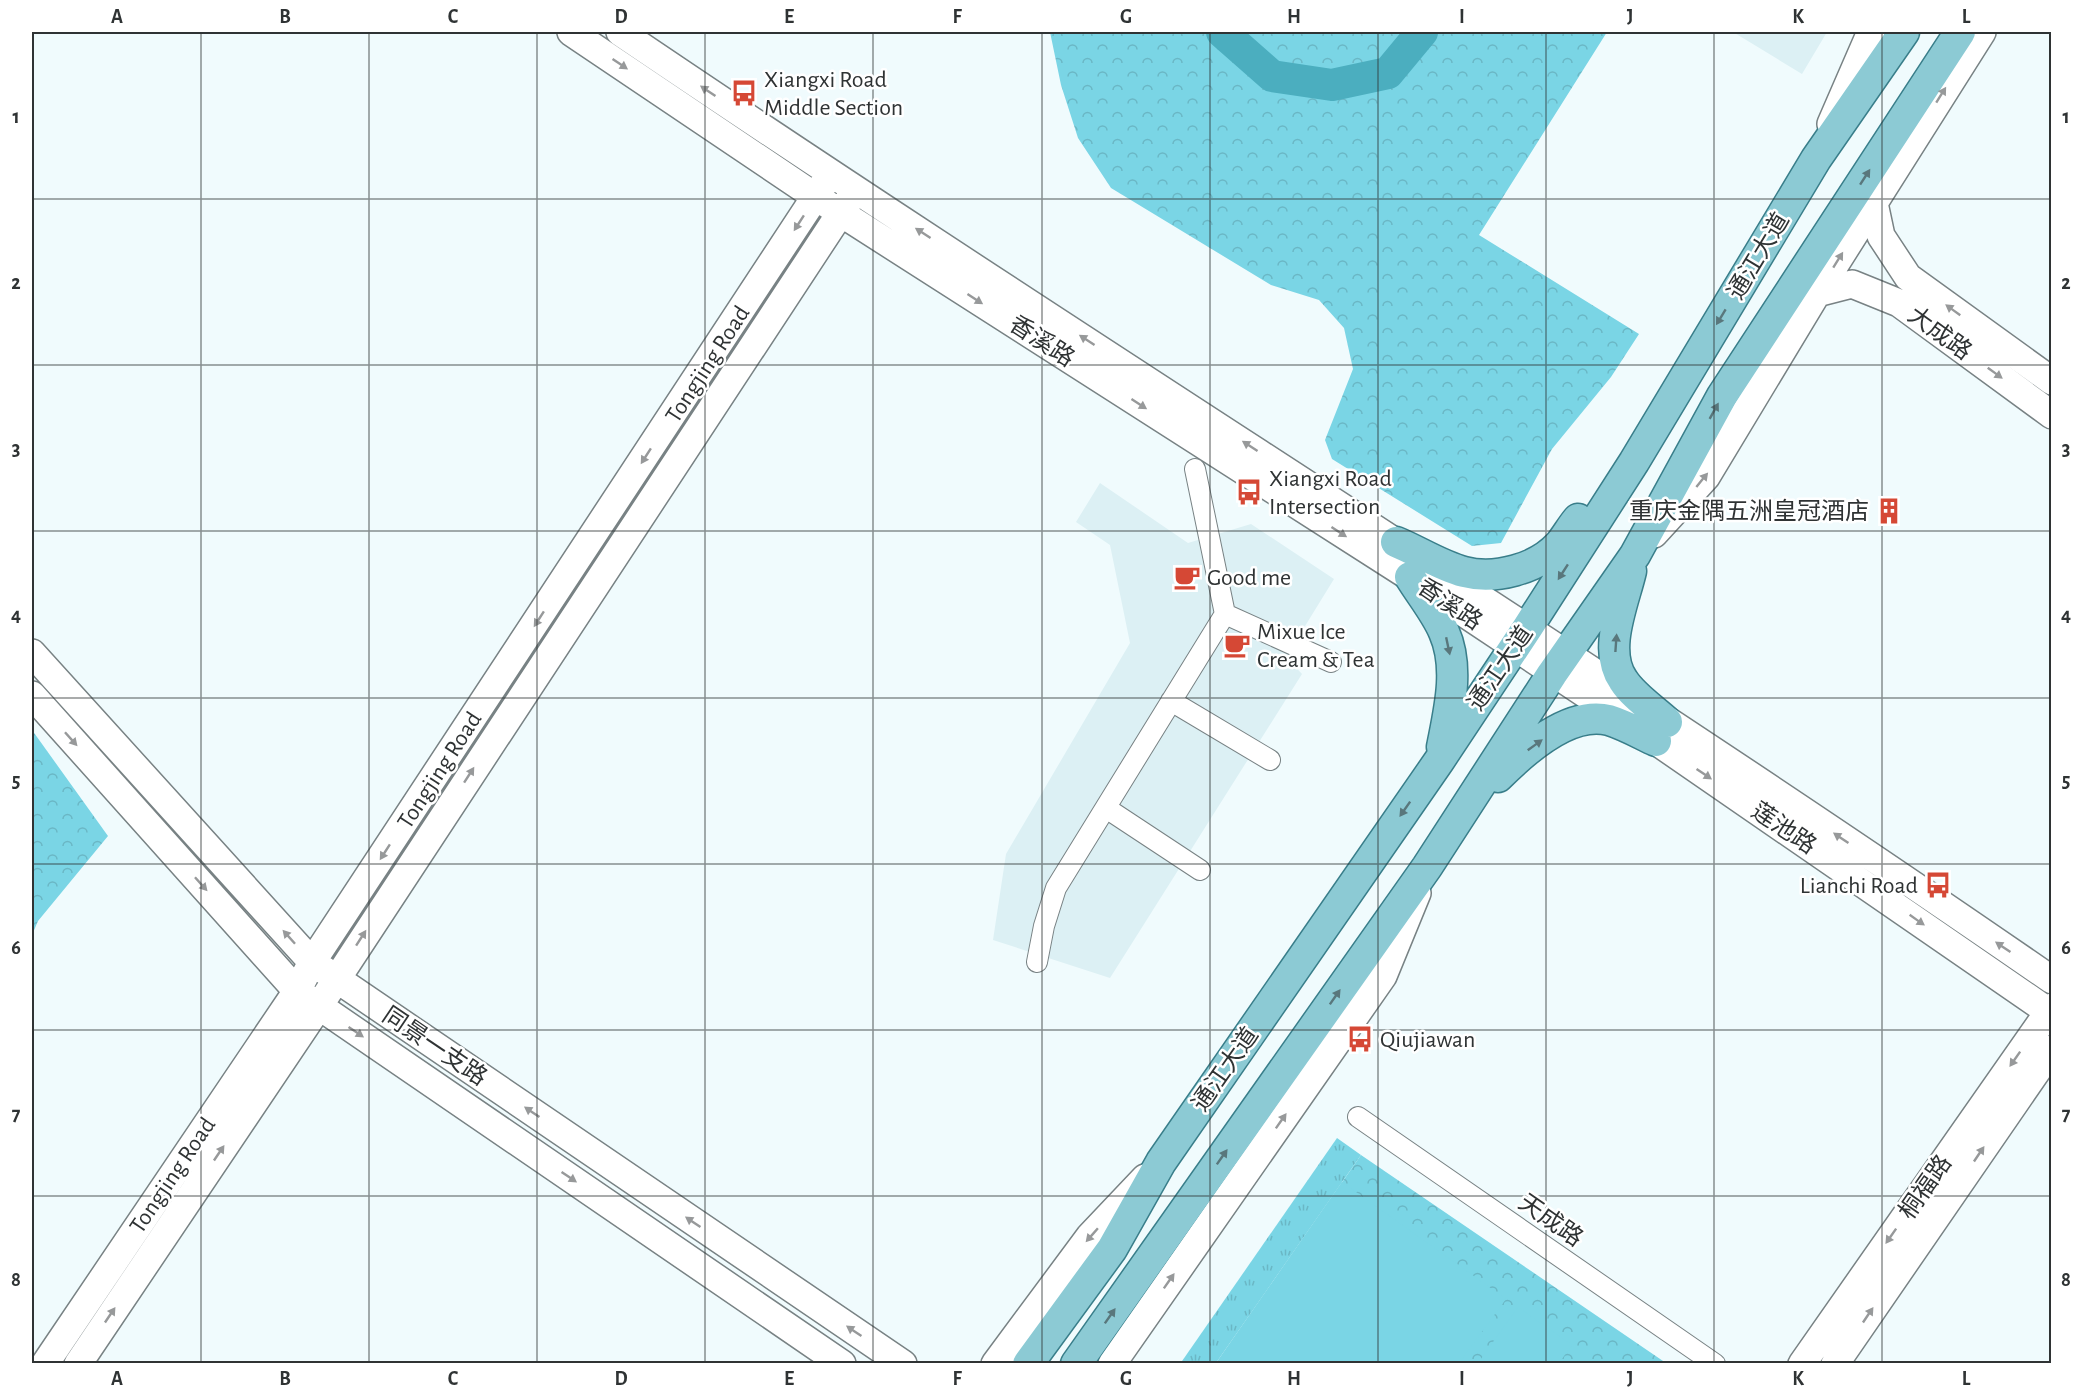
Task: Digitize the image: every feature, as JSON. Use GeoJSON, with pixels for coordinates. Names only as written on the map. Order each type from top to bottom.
{"type":"FeatureCollection","features":[{"type":"Feature","properties":{"kind":"main road","name":"通江大道"},"geometry":{"type":"LineString","coordinates":[[1028,1364],[1112,1249],[1161,1162],[1439,761],[1521,638],[1634,462],[1816,159],[1904,32]]}},
{"type":"Feature","properties":{"kind":"main road","name":"通江大道"},"geometry":{"type":"LineString","coordinates":[[1076,1364],[1427,867],[1559,663],[1635,555],[1722,396],[1960,32]]}},
{"type":"Feature","properties":{"kind":"main road"},"geometry":{"type":"LineString","coordinates":[[1396,542],[1464,572],[1489,575],[1510,572],[1539,560],[1557,547],[1599,489],[1634,462]]}},
{"type":"Feature","properties":{"kind":"main road"},"geometry":{"type":"LineString","coordinates":[[1635,555],[1614,642],[1616,668],[1623,681],[1661,731]]}},
{"type":"Feature","properties":{"kind":"main road"},"geometry":{"type":"LineString","coordinates":[[1410,577],[1445,633],[1451,663],[1451,699],[1439,761]]}},
{"type":"Feature","properties":{"kind":"main road"},"geometry":{"type":"LineString","coordinates":[[1462,813],[1508,766],[1537,743],[1584,720],[1608,720],[1661,731]]}},
{"type":"Feature","properties":{"kind":"street","name":"香溪路"},"geometry":{"type":"LineString","coordinates":[[571,32],[816,197],[1410,577],[1521,638]]}},
{"type":"Feature","properties":{"kind":"street","name":"香溪路"},"geometry":{"type":"LineString","coordinates":[[620,32],[830,173],[1396,542],[1521,638]]}},
{"type":"Feature","properties":{"kind":"street","name":"通江大道"},"geometry":{"type":"LineString","coordinates":[[1816,159],[1871,32]]}},
{"type":"Feature","properties":{"kind":"street","name":"通江大道"},"geometry":{"type":"LineString","coordinates":[[1635,555],[1706,477],[1817,293],[1982,32]]}},
{"type":"Feature","properties":{"kind":"street","name":"Tongjing Road"},"geometry":{"type":"LineString","coordinates":[[45,1364],[308,999],[312,962],[830,173]]}},
{"type":"Feature","properties":{"kind":"street"},"geometry":{"type":"LineString","coordinates":[[78,1364],[308,999],[335,978],[856,190]]}},
{"type":"Feature","properties":{"kind":"street","name":"大成路"},"geometry":{"type":"LineString","coordinates":[[1874,203],[1881,236],[1908,277],[2052,381]]}},
{"type":"Feature","properties":{"kind":"street","name":"大成路"},"geometry":{"type":"LineString","coordinates":[[1817,293],[1852,284],[1899,303],[2052,415]]}},
{"type":"Feature","properties":{"kind":"street"},"geometry":{"type":"LineString","coordinates":[[1037,962],[1044,926],[1056,888],[1225,614],[1195,469]]}},
{"type":"Feature","properties":{"kind":"street"},"geometry":{"type":"LineString","coordinates":[[1225,614],[1331,662]]}},
{"type":"Feature","properties":{"kind":"street","name":"莲池路"},"geometry":{"type":"LineString","coordinates":[[1521,638],[1661,731],[2052,980]]}},
{"type":"Feature","properties":{"kind":"street","name":"同景一支路"},"geometry":{"type":"LineString","coordinates":[[32,653],[312,962],[903,1364]]}},
{"type":"Feature","properties":{"kind":"street","name":"同景一支路"},"geometry":{"type":"LineString","coordinates":[[32,695],[308,999],[842,1364]]}},
{"type":"Feature","properties":{"kind":"street"},"geometry":{"type":"LineString","coordinates":[[1171,701],[1270,760]]}},
{"type":"Feature","properties":{"kind":"street","name":"莲池路"},"geometry":{"type":"LineString","coordinates":[[1661,731],[2050,1011]]}},
{"type":"Feature","properties":{"kind":"street"},"geometry":{"type":"LineString","coordinates":[[1106,808],[1200,870]]}},
{"type":"Feature","properties":{"kind":"street","name":"通江大道"},"geometry":{"type":"LineString","coordinates":[[1112,1364],[1383,976],[1427,867]]}},
{"type":"Feature","properties":{"kind":"street","name":"桐福路"},"geometry":{"type":"LineString","coordinates":[[1802,1364],[2050,1011]]}},
{"type":"Feature","properties":{"kind":"street","name":"桐福路"},"geometry":{"type":"LineString","coordinates":[[1835,1364],[2052,1048]]}},
{"type":"Feature","properties":{"kind":"street","name":"天成路"},"geometry":{"type":"LineString","coordinates":[[1358,1117],[1715,1364]]}},
{"type":"Feature","properties":{"kind":"street","name":"通江大道"},"geometry":{"type":"LineString","coordinates":[[994,1362],[1090,1236],[1161,1162]]}},
{"type":"Feature","properties":{"kind":"shaded area"},"geometry":{"type":"Polygon","coordinates":[[[1733,32],[1827,32],[1802,74],[1733,32]]]}},
{"type":"Feature","properties":{"kind":"shaded area"},"geometry":{"type":"Polygon","coordinates":[[[1100,483],[1188,543],[1251,524],[1334,579],[1286,657],[1302,674],[1110,978],[993,940],[1006,854],[1130,643],[1110,545],[1076,522],[1100,483]]]}},
{"type":"Feature","properties":{"kind":"green space"},"geometry":{"type":"Polygon","coordinates":[[[1050,32],[1607,32],[1479,235],[1639,334],[1611,377],[1552,449],[1501,543],[1472,546],[1332,459],[1325,440],[1353,369],[1344,328],[1319,300],[1271,285],[1111,188],[1078,138],[1061,85],[1050,32]]]}},
{"type":"Feature","properties":{"kind":"green space"},"geometry":{"type":"Polygon","coordinates":[[[32,730],[108,836],[38,921],[32,935],[32,730]]]}},
{"type":"Feature","properties":{"kind":"green space"},"geometry":{"type":"Polygon","coordinates":[[[1337,1138],[1361,1155],[1216,1363],[1180,1364],[1337,1138]]]}},
{"type":"Feature","properties":{"kind":"green space"},"geometry":{"type":"Polygon","coordinates":[[[1361,1155],[1666,1363],[1216,1364],[1361,1155]]]}},
{"type":"Feature","properties":{"kind":"green space"},"geometry":{"type":"Polygon","coordinates":[[[1342,1182],[1506,1299],[1459,1363],[1216,1363],[1342,1182]]]}},
{"type":"Feature","properties":{"kind":"green space"},"geometry":{"type":"Polygon","coordinates":[[[1518,1307],[1572,1345],[1559,1363],[1478,1363],[1518,1307]]]}},
{"type":"Feature","properties":{"kind":"waterway"},"geometry":{"type":"LineString","coordinates":[[1222,32],[1272,76],[1332,85],[1388,73],[1422,32]]}},
{"type":"Feature","properties":{"kind":"place","name":"Xiangxi Road Middle Section"},"geometry":{"type":"Point","coordinates":[744,93]}},
{"type":"Feature","properties":{"kind":"place","name":"Xiangxi Road Intersection"},"geometry":{"type":"Point","coordinates":[1249,492]}},
{"type":"Feature","properties":{"kind":"place","name":"重庆金隅五洲皇冠酒店"},"geometry":{"type":"Point","coordinates":[1889,511]}},
{"type":"Feature","properties":{"kind":"place","name":"Good me"},"geometry":{"type":"Point","coordinates":[1187,577]}},
{"type":"Feature","properties":{"kind":"place","name":"Mixue Ice Cream & Tea"},"geometry":{"type":"Point","coordinates":[1237,645]}},
{"type":"Feature","properties":{"kind":"place","name":"Lianchi Road"},"geometry":{"type":"Point","coordinates":[1938,885]}},
{"type":"Feature","properties":{"kind":"place","name":"Qiujiawan"},"geometry":{"type":"Point","coordinates":[1360,1039]}}]}
